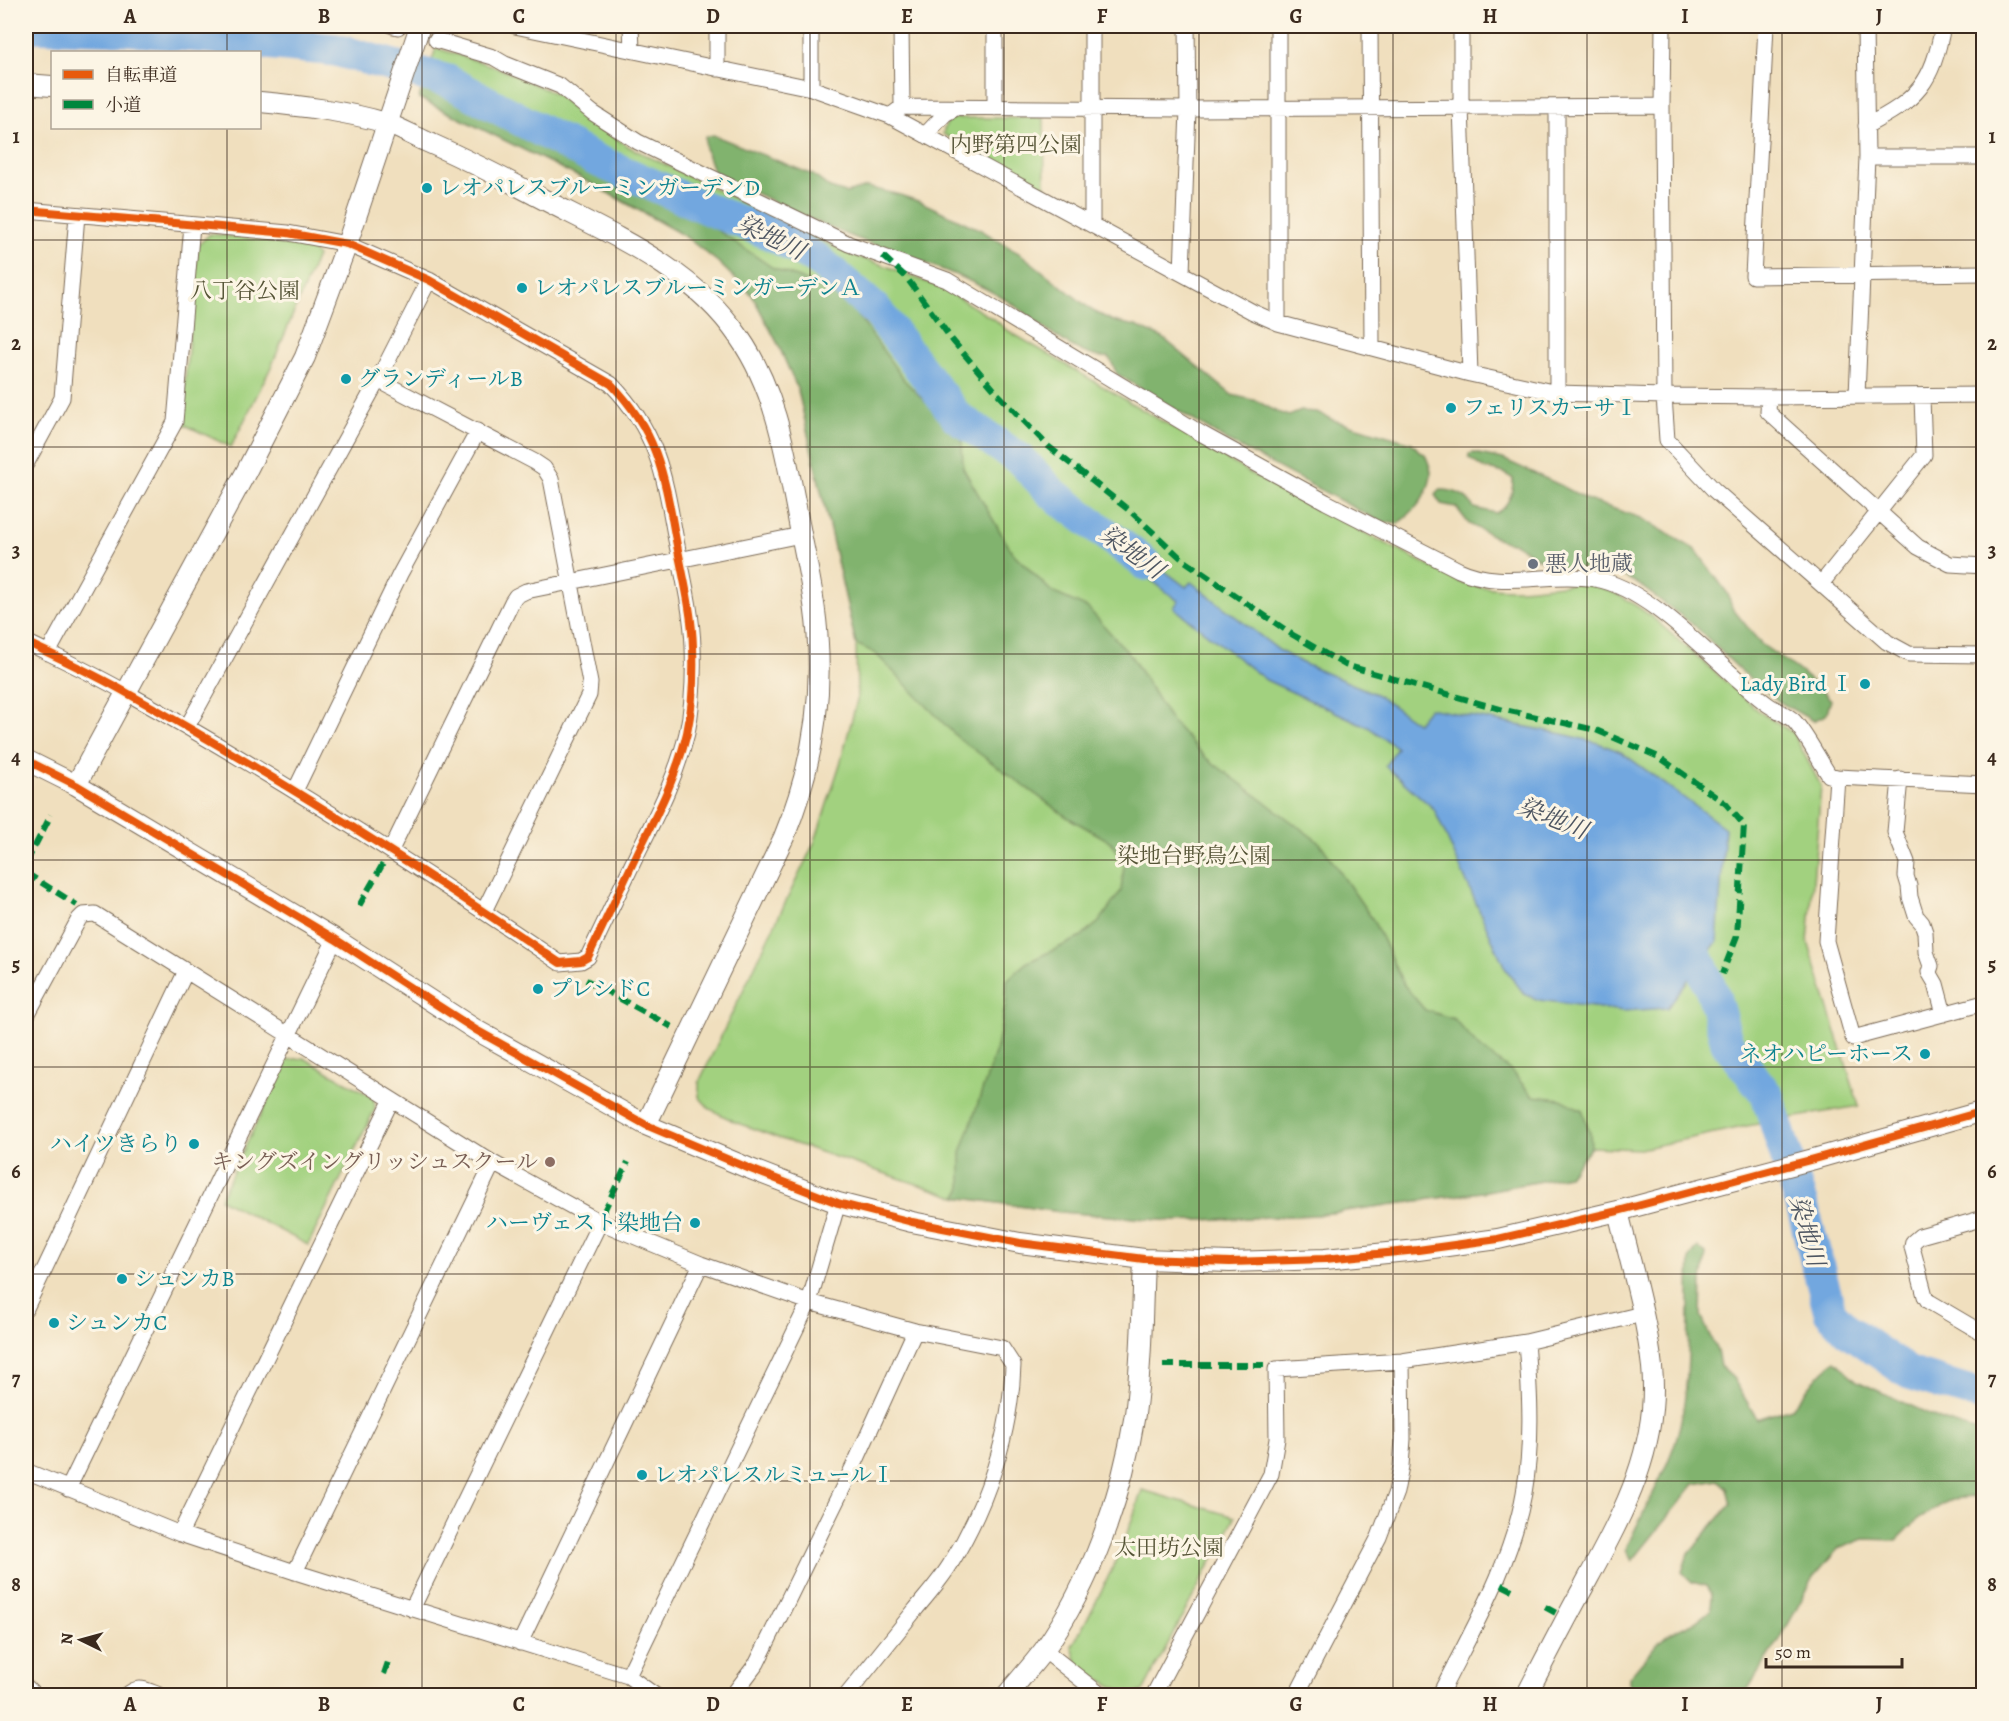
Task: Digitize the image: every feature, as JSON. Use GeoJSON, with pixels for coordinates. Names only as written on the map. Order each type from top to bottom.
{"type":"FeatureCollection","features":[{"type":"Feature","properties":{"kind":"street"},"geometry":{"type":"LineString","coordinates":[[76,785],[246,472],[305,357],[347,244],[420,26]]}},
{"type":"Feature","properties":{"kind":"street"},"geometry":{"type":"LineString","coordinates":[[515,26],[811,88],[896,112],[956,108],[1662,106]]}},
{"type":"Feature","properties":{"kind":"street"},"geometry":{"type":"LineString","coordinates":[[631,26],[632,50]]}},
{"type":"Feature","properties":{"kind":"street"},"geometry":{"type":"LineString","coordinates":[[717,26],[717,69]]}},
{"type":"Feature","properties":{"kind":"street"},"geometry":{"type":"LineString","coordinates":[[811,26],[811,88]]}},
{"type":"Feature","properties":{"kind":"street"},"geometry":{"type":"LineString","coordinates":[[896,112],[902,26]]}},
{"type":"Feature","properties":{"kind":"street"},"geometry":{"type":"LineString","coordinates":[[995,26],[995,108]]}},
{"type":"Feature","properties":{"kind":"street"},"geometry":{"type":"LineString","coordinates":[[1092,26],[1092,225]]}},
{"type":"Feature","properties":{"kind":"street"},"geometry":{"type":"LineString","coordinates":[[1182,273],[1188,109],[1187,26]]}},
{"type":"Feature","properties":{"kind":"street"},"geometry":{"type":"LineString","coordinates":[[1278,26],[1278,323]]}},
{"type":"Feature","properties":{"kind":"street"},"geometry":{"type":"LineString","coordinates":[[1370,26],[1372,347]]}},
{"type":"Feature","properties":{"kind":"street"},"geometry":{"type":"LineString","coordinates":[[1461,26],[1461,106],[1470,374]]}},
{"type":"Feature","properties":{"kind":"street"},"geometry":{"type":"LineString","coordinates":[[1663,26],[1664,396],[1667,440],[1714,490],[1887,642],[1909,654],[1983,655]]}},
{"type":"Feature","properties":{"kind":"street"},"geometry":{"type":"LineString","coordinates":[[1766,26],[1753,276],[1983,273]]}},
{"type":"Feature","properties":{"kind":"street"},"geometry":{"type":"LineString","coordinates":[[1857,396],[1867,157],[1865,26]]}},
{"type":"Feature","properties":{"kind":"street"},"geometry":{"type":"LineString","coordinates":[[1866,126],[1890,114],[1911,99],[1921,87],[1937,55],[1943,26]]}},
{"type":"Feature","properties":{"kind":"street"},"geometry":{"type":"LineString","coordinates":[[436,40],[493,57],[560,86],[593,113],[638,142],[849,244],[946,280],[1202,434],[1326,502],[1465,573],[1490,579],[1560,576],[1595,579],[1619,587],[1642,599],[1768,705],[1794,720],[1829,775],[1983,784]]}},
{"type":"Feature","properties":{"kind":"street"},"geometry":{"type":"LineString","coordinates":[[26,84],[51,86]]}},
{"type":"Feature","properties":{"kind":"street"},"geometry":{"type":"LineString","coordinates":[[261,102],[313,107],[387,124],[475,163],[641,250],[683,279],[723,317],[740,338],[769,394],[786,453],[810,578],[818,643],[819,673],[815,731],[796,809],[784,837],[646,1125]]}},
{"type":"Feature","properties":{"kind":"street"},"geometry":{"type":"LineString","coordinates":[[1557,107],[1557,393]]}},
{"type":"Feature","properties":{"kind":"street"},"geometry":{"type":"LineString","coordinates":[[925,135],[945,114],[956,108]]}},
{"type":"Feature","properties":{"kind":"street"},"geometry":{"type":"LineString","coordinates":[[896,112],[925,135],[1253,312],[1278,323],[1470,374],[1557,393],[1769,397],[1983,395]]}},
{"type":"Feature","properties":{"kind":"street"},"geometry":{"type":"LineString","coordinates":[[1867,157],[1983,158]]}},
{"type":"Feature","properties":{"kind":"street"},"geometry":{"type":"LineString","coordinates":[[26,210],[288,233],[347,244],[429,280],[605,379],[624,397],[643,424],[658,456],[680,559],[693,646],[692,691],[686,734],[668,790],[588,957],[581,961],[560,963],[391,850],[295,791],[125,692],[26,642]]}},
{"type":"Feature","properties":{"kind":"street"},"geometry":{"type":"LineString","coordinates":[[26,464],[62,398],[77,215]]}},
{"type":"Feature","properties":{"kind":"street"},"geometry":{"type":"LineString","coordinates":[[48,653],[174,422],[192,225]]}},
{"type":"Feature","properties":{"kind":"street"},"geometry":{"type":"LineString","coordinates":[[187,727],[378,380],[429,280]]}},
{"type":"Feature","properties":{"kind":"street"},"geometry":{"type":"LineString","coordinates":[[378,380],[544,468],[548,474],[570,580],[590,683],[588,700],[484,911]]}},
{"type":"Feature","properties":{"kind":"street"},"geometry":{"type":"LineString","coordinates":[[1769,397],[1768,412],[1917,547],[1950,564],[1983,566]]}},
{"type":"Feature","properties":{"kind":"street"},"geometry":{"type":"LineString","coordinates":[[1821,584],[1924,455],[1922,397]]}},
{"type":"Feature","properties":{"kind":"street"},"geometry":{"type":"LineString","coordinates":[[295,791],[400,574],[478,431]]}},
{"type":"Feature","properties":{"kind":"street"},"geometry":{"type":"LineString","coordinates":[[391,850],[516,596],[526,591],[570,580],[801,535]]}},
{"type":"Feature","properties":{"kind":"street"},"geometry":{"type":"LineString","coordinates":[[26,760],[76,785],[335,939],[476,1030],[646,1125],[838,1203],[912,1222],[1020,1243],[1144,1259],[1230,1262],[1325,1259],[1418,1250],[1498,1239],[1618,1210],[1814,1159],[1983,1111]]}},
{"type":"Feature","properties":{"kind":"street"},"geometry":{"type":"LineString","coordinates":[[1838,777],[1826,941],[1853,1038],[1983,1003]]}},
{"type":"Feature","properties":{"kind":"street"},"geometry":{"type":"LineString","coordinates":[[1900,779],[1895,832],[1906,857],[1910,897],[1916,916],[1924,928],[1926,952],[1931,966],[1929,972],[1936,984],[1944,1014]]}},
{"type":"Feature","properties":{"kind":"street"},"geometry":{"type":"LineString","coordinates":[[26,1017],[75,926],[83,915],[95,914],[391,1101],[493,1163],[600,1222],[701,1264],[808,1302],[915,1331],[1002,1348],[1011,1359],[1013,1371],[1002,1442],[990,1482],[951,1564],[846,1695]]}},
{"type":"Feature","properties":{"kind":"street"},"geometry":{"type":"LineString","coordinates":[[68,1489],[335,939]]}},
{"type":"Feature","properties":{"kind":"street"},"geometry":{"type":"LineString","coordinates":[[26,1308],[186,971]]}},
{"type":"Feature","properties":{"kind":"street"},"geometry":{"type":"LineString","coordinates":[[180,1534],[391,1101]]}},
{"type":"Feature","properties":{"kind":"street"},"geometry":{"type":"LineString","coordinates":[[295,1572],[493,1163]]}},
{"type":"Feature","properties":{"kind":"street"},"geometry":{"type":"LineString","coordinates":[[628,1676],[808,1302],[838,1203]]}},
{"type":"Feature","properties":{"kind":"street"},"geometry":{"type":"LineString","coordinates":[[1526,1695],[1624,1509],[1645,1454],[1651,1417],[1652,1369],[1618,1210]]}},
{"type":"Feature","properties":{"kind":"street"},"geometry":{"type":"LineString","coordinates":[[1983,1218],[1920,1236],[1913,1242],[1912,1247],[1926,1298],[1983,1334]]}},
{"type":"Feature","properties":{"kind":"street"},"geometry":{"type":"LineString","coordinates":[[412,1608],[600,1222]]}},
{"type":"Feature","properties":{"kind":"street"},"geometry":{"type":"LineString","coordinates":[[1006,1695],[1044,1650],[1068,1611],[1092,1563],[1127,1456],[1137,1392],[1144,1259]]}},
{"type":"Feature","properties":{"kind":"street"},"geometry":{"type":"LineString","coordinates":[[520,1643],[701,1264]]}},
{"type":"Feature","properties":{"kind":"street"},"geometry":{"type":"LineString","coordinates":[[1153,1695],[1270,1474],[1277,1439],[1276,1369],[1402,1361],[1526,1342],[1642,1314]]}},
{"type":"Feature","properties":{"kind":"street"},"geometry":{"type":"LineString","coordinates":[[732,1695],[757,1663],[856,1461],[915,1331]]}},
{"type":"Feature","properties":{"kind":"street"},"geometry":{"type":"LineString","coordinates":[[1438,1695],[1497,1581],[1518,1518],[1524,1493],[1529,1444],[1526,1342]]}},
{"type":"Feature","properties":{"kind":"street"},"geometry":{"type":"LineString","coordinates":[[1296,1695],[1379,1537],[1396,1492],[1401,1466],[1402,1361]]}},
{"type":"Feature","properties":{"kind":"street"},"geometry":{"type":"LineString","coordinates":[[26,1471],[180,1534],[628,1676],[656,1695]]}},
{"type":"Feature","properties":{"kind":"street"},"geometry":{"type":"LineString","coordinates":[[1044,1650],[1102,1695]]}},
{"type":"Feature","properties":{"kind":"street"},"geometry":{"type":"LineString","coordinates":[[126,1695],[138,1688],[162,1695]]}},
{"type":"Feature","properties":{"kind":"street"},"geometry":{"type":"LineString","coordinates":[[26,1690],[32,1695]]}},
{"type":"Feature","properties":{"kind":"green space","name":"染地台野鳥公園"},"geometry":{"type":"Polygon","coordinates":[[[436,48],[496,67],[556,94],[585,118],[629,147],[852,255],[946,290],[998,322],[1005,329],[1255,476],[1460,582],[1506,589],[1566,584],[1590,585],[1619,595],[1651,616],[1761,713],[1793,733],[1821,786],[1808,942],[1859,1106],[1747,1126],[1640,1149],[1591,1147],[1568,1176],[1481,1192],[1316,1215],[1173,1221],[1061,1212],[956,1197],[784,1140],[735,1122],[710,1109],[699,1097],[699,1082],[815,841],[840,764],[857,700],[856,644],[798,390],[778,344],[752,295],[718,262],[686,237],[581,178],[419,98],[436,48]]]}},
{"type":"Feature","properties":{"kind":"green space"},"geometry":{"type":"Polygon","coordinates":[[[424,84],[444,89],[587,166],[701,219],[773,268],[827,289],[852,307],[904,380],[962,438],[963,468],[1012,552],[1052,592],[1088,608],[1131,656],[1170,719],[1205,757],[1320,843],[1373,920],[1404,985],[1425,1010],[1454,1019],[1479,1047],[1511,1071],[1533,1096],[1561,1099],[1582,1110],[1590,1133],[1591,1147],[1568,1176],[1481,1192],[1316,1215],[1173,1221],[1061,1212],[956,1197],[961,1190],[961,1153],[997,1047],[1006,1002],[1007,980],[1026,963],[1079,938],[1099,922],[1121,891],[1124,865],[1111,842],[1067,817],[958,738],[875,653],[856,644],[798,390],[778,344],[752,295],[718,262],[686,237],[658,220],[581,178],[419,98],[424,84]]]}},
{"type":"Feature","properties":{"kind":"green space","name":"内野第四公園"},"geometry":{"type":"Polygon","coordinates":[[[956,118],[1044,118],[1045,191],[943,134],[948,122],[956,118]]]}},
{"type":"Feature","properties":{"kind":"green space"},"geometry":{"type":"Polygon","coordinates":[[[713,135],[813,175],[830,188],[846,193],[867,187],[900,195],[921,202],[981,230],[1022,255],[1093,311],[1113,321],[1136,326],[1163,338],[1232,395],[1257,401],[1289,416],[1301,411],[1317,412],[1333,420],[1412,443],[1425,454],[1430,468],[1428,489],[1415,509],[1397,524],[1379,521],[1228,441],[1117,374],[1109,357],[1097,357],[1072,346],[993,292],[820,223],[714,173],[705,148],[705,137],[713,135]]]}},
{"type":"Feature","properties":{"kind":"green space","name":"八丁谷公園"},"geometry":{"type":"Polygon","coordinates":[[[210,234],[309,245],[317,256],[272,365],[231,447],[181,423],[198,245],[210,234]]]}},
{"type":"Feature","properties":{"kind":"green space"},"geometry":{"type":"Polygon","coordinates":[[[1469,454],[1503,459],[1588,500],[1641,518],[1696,550],[1728,594],[1732,608],[1761,644],[1797,669],[1831,700],[1826,715],[1813,721],[1776,700],[1740,670],[1695,626],[1638,584],[1618,573],[1571,567],[1553,568],[1516,544],[1503,541],[1469,524],[1456,507],[1441,504],[1435,495],[1439,490],[1460,494],[1474,508],[1496,513],[1507,503],[1511,495],[1513,479],[1504,473],[1483,468],[1469,458],[1469,454]]]}},
{"type":"Feature","properties":{"kind":"green space"},"geometry":{"type":"Polygon","coordinates":[[[304,1058],[374,1098],[375,1109],[308,1245],[220,1199],[287,1060],[304,1058]]]}},
{"type":"Feature","properties":{"kind":"green space"},"geometry":{"type":"Polygon","coordinates":[[[1698,1247],[1706,1254],[1702,1281],[1701,1316],[1717,1351],[1720,1366],[1733,1378],[1757,1419],[1792,1408],[1818,1376],[1835,1361],[1857,1381],[1942,1420],[1983,1433],[1983,1496],[1952,1499],[1919,1518],[1897,1540],[1864,1539],[1838,1549],[1814,1577],[1780,1639],[1744,1695],[1634,1695],[1629,1691],[1629,1677],[1656,1645],[1667,1635],[1695,1622],[1711,1610],[1712,1594],[1707,1586],[1692,1582],[1682,1572],[1688,1554],[1731,1504],[1727,1488],[1718,1480],[1694,1484],[1632,1561],[1626,1549],[1676,1440],[1685,1397],[1687,1374],[1690,1258],[1698,1247]]]}},
{"type":"Feature","properties":{"kind":"green space","name":"太田坊公園"},"geometry":{"type":"Polygon","coordinates":[[[1142,1490],[1235,1517],[1143,1691],[1129,1695],[1078,1667],[1072,1646],[1111,1570],[1142,1490]]]}},
{"type":"Feature","properties":{"kind":"water"},"geometry":{"type":"Polygon","coordinates":[[[1113,532],[1186,587],[1191,582],[1280,651],[1302,663],[1376,694],[1417,723],[1429,708],[1598,743],[1621,752],[1725,828],[1717,942],[1667,1008],[1623,1011],[1539,1000],[1524,994],[1505,968],[1434,809],[1385,766],[1397,748],[1368,727],[1266,680],[1174,608],[1178,601],[1104,543],[1113,532]]]}},
{"type":"Feature","properties":{"kind":"waterway","name":"染地川"},"geometry":{"type":"LineString","coordinates":[[27,26],[126,29],[336,50],[448,81],[596,160],[773,235],[817,259],[877,311],[957,417],[1021,460],[1052,493],[1146,564]]}},
{"type":"Feature","properties":{"kind":"waterway","name":"染地川"},"geometry":{"type":"LineString","coordinates":[[1673,928],[1699,961],[1714,996],[1727,1043],[1767,1095],[1803,1209],[1830,1312],[1847,1330],[1909,1373],[1984,1396]]}},
{"type":"Feature","properties":{"kind":"marked path"},"geometry":{"type":"LineString","coordinates":[[883,256],[906,277],[953,341],[998,394],[1048,446],[1130,511],[1182,559],[1293,635],[1345,665],[1500,709],[1596,730],[1659,757],[1726,804],[1744,825],[1737,936],[1722,974]]}},
{"type":"Feature","properties":{"kind":"marked path"},"geometry":{"type":"LineString","coordinates":[[26,863],[51,815]]}},
{"type":"Feature","properties":{"kind":"marked path"},"geometry":{"type":"LineString","coordinates":[[359,906],[385,860]]}},
{"type":"Feature","properties":{"kind":"marked path"},"geometry":{"type":"LineString","coordinates":[[26,873],[77,905]]}},
{"type":"Feature","properties":{"kind":"marked path"},"geometry":{"type":"LineString","coordinates":[[586,980],[672,1027]]}},
{"type":"Feature","properties":{"kind":"marked path"},"geometry":{"type":"LineString","coordinates":[[603,1213],[628,1162]]}},
{"type":"Feature","properties":{"kind":"marked path"},"geometry":{"type":"LineString","coordinates":[[1163,1365],[1264,1365]]}},
{"type":"Feature","properties":{"kind":"marked path"},"geometry":{"type":"LineString","coordinates":[[1502,1585],[1512,1590]]}},
{"type":"Feature","properties":{"kind":"marked path"},"geometry":{"type":"LineString","coordinates":[[1545,1607],[1556,1613]]}},
{"type":"Feature","properties":{"kind":"marked path"},"geometry":{"type":"LineString","coordinates":[[384,1674],[388,1662]]}},
{"type":"Feature","properties":{"kind":"cycle path"},"geometry":{"type":"LineString","coordinates":[[26,210],[288,233],[347,244],[429,280],[611,384],[627,401],[649,436],[662,473],[691,619],[692,701],[683,749],[672,778],[588,957],[581,961],[560,963],[400,857],[238,757],[115,686],[26,642]]}},
{"type":"Feature","properties":{"kind":"cycle path"},"geometry":{"type":"LineString","coordinates":[[26,760],[76,785],[335,939],[476,1030],[646,1125],[838,1203],[912,1222],[1020,1243],[1144,1259],[1230,1262],[1325,1259],[1418,1250],[1498,1239],[1618,1211],[1984,1111]]}},
{"type":"Feature","properties":{"kind":"place","name":"レオパレスブルーミンガーデンD"},"geometry":{"type":"Point","coordinates":[427,188]}},
{"type":"Feature","properties":{"kind":"place","name":"レオパレスブルーミンガーデンＡ"},"geometry":{"type":"Point","coordinates":[522,288]}},
{"type":"Feature","properties":{"kind":"place","name":"グランディールB"},"geometry":{"type":"Point","coordinates":[346,379]}},
{"type":"Feature","properties":{"kind":"place","name":"フェリスカーサⅠ"},"geometry":{"type":"Point","coordinates":[1451,408]}},
{"type":"Feature","properties":{"kind":"place","name":"悪人地蔵"},"geometry":{"type":"Point","coordinates":[1533,564]}},
{"type":"Feature","properties":{"kind":"place","name":"Lady Bird Ⅰ"},"geometry":{"type":"Point","coordinates":[1865,684]}},
{"type":"Feature","properties":{"kind":"place","name":"プレシドC"},"geometry":{"type":"Point","coordinates":[538,989]}},
{"type":"Feature","properties":{"kind":"place","name":"ネオハピーホース"},"geometry":{"type":"Point","coordinates":[1925,1054]}},
{"type":"Feature","properties":{"kind":"place","name":"ハイツきらり"},"geometry":{"type":"Point","coordinates":[194,1144]}},
{"type":"Feature","properties":{"kind":"place","name":"キングズイングリッシュスクール"},"geometry":{"type":"Point","coordinates":[550,1162]}},
{"type":"Feature","properties":{"kind":"place","name":"ハーヴェスト染地台"},"geometry":{"type":"Point","coordinates":[695,1223]}},
{"type":"Feature","properties":{"kind":"place","name":"シュンカB"},"geometry":{"type":"Point","coordinates":[122,1279]}},
{"type":"Feature","properties":{"kind":"place","name":"シュンカC"},"geometry":{"type":"Point","coordinates":[54,1323]}},
{"type":"Feature","properties":{"kind":"place","name":"レオパレスルミュールⅠ"},"geometry":{"type":"Point","coordinates":[642,1475]}}]}
